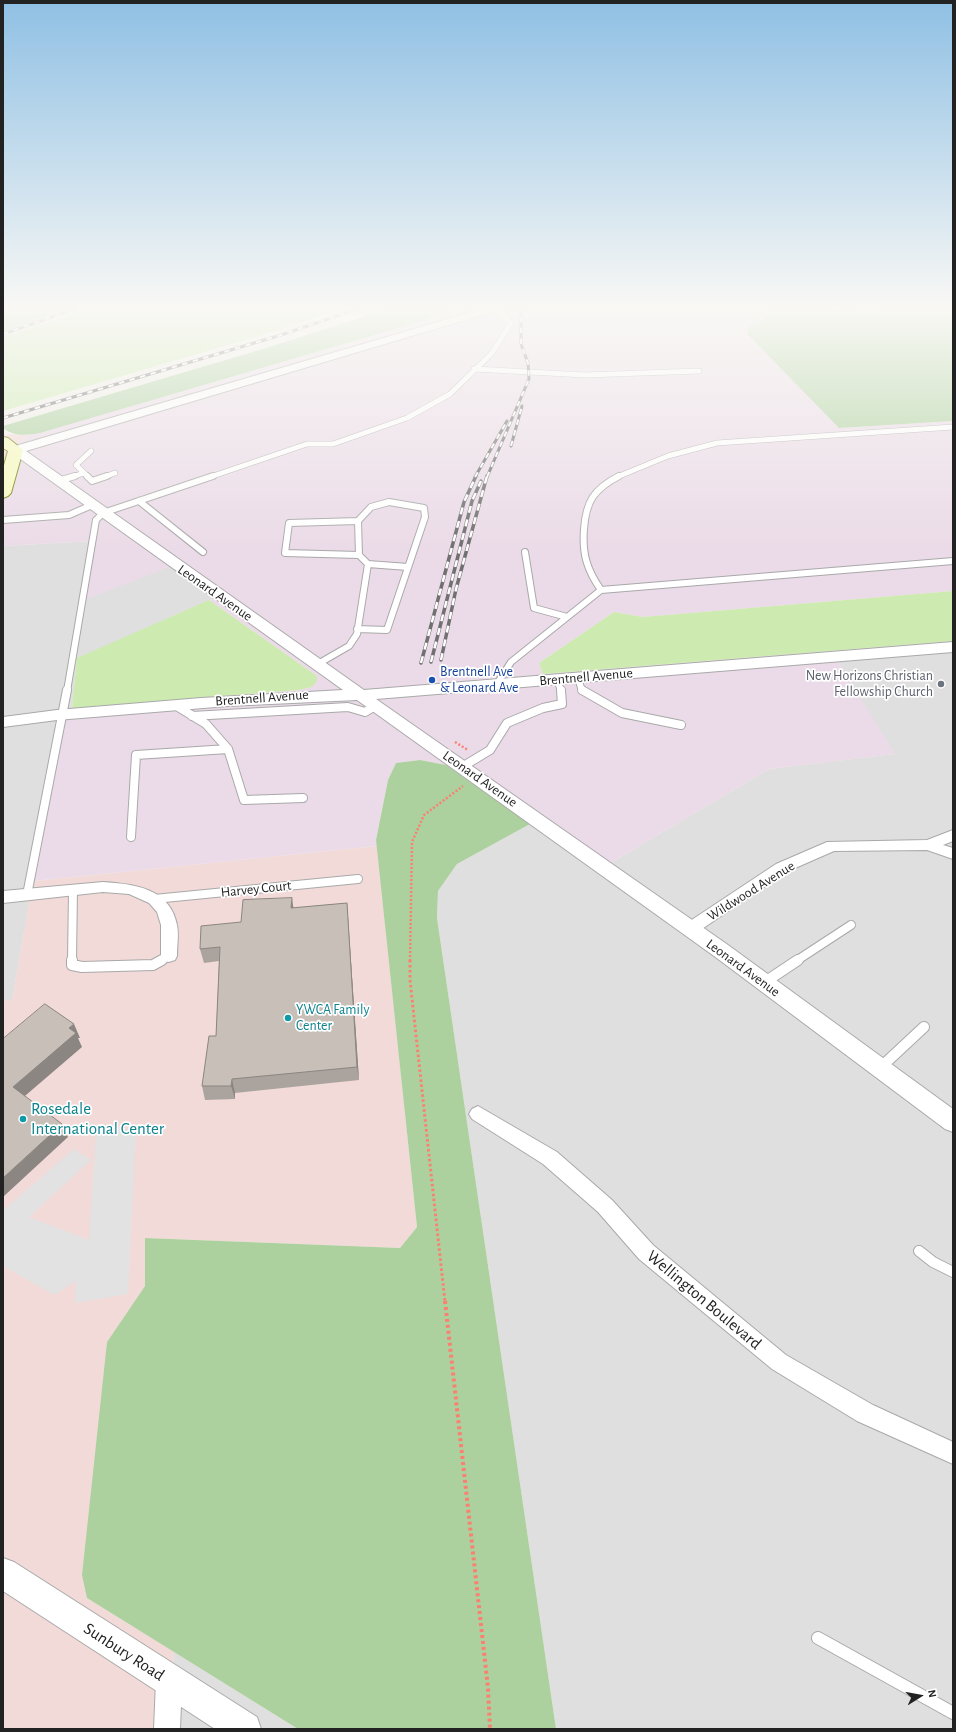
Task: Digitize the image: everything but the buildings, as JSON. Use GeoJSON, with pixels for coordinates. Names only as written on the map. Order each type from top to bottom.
{"type":"FeatureCollection","features":[{"type":"Feature","properties":{"kind":"main road","name":"Leonard Avenue"},"geometry":{"type":"LineString","coordinates":[[3,442],[12,458]]}},
{"type":"Feature","properties":{"kind":"main road"},"geometry":{"type":"LineString","coordinates":[[3,493],[12,458]]}},
{"type":"Feature","properties":{"kind":"street"},"geometry":{"type":"LineString","coordinates":[[12,458],[237,388]]}},
{"type":"Feature","properties":{"kind":"street","name":"Leonard Avenue"},"geometry":{"type":"LineString","coordinates":[[12,458],[58,481],[368,701],[472,767],[953,1122]]}},
{"type":"Feature","properties":{"kind":"street","name":"Brentnell Avenue"},"geometry":{"type":"LineString","coordinates":[[3,722],[175,705],[368,701],[497,684],[953,647]]}},
{"type":"Feature","properties":{"kind":"street"},"geometry":{"type":"LineString","coordinates":[[928,846],[953,835]]}},
{"type":"Feature","properties":{"kind":"street","name":"Wildwood Avenue"},"geometry":{"type":"LineString","coordinates":[[690,929],[781,868],[832,846],[928,846],[953,854]]}},
{"type":"Feature","properties":{"kind":"street","name":"Harvey Court"},"geometry":{"type":"LineString","coordinates":[[3,898],[103,887],[131,889],[154,899]]}},
{"type":"Feature","properties":{"kind":"street"},"geometry":{"type":"LineString","coordinates":[[154,899],[164,910],[169,925],[169,956]]}},
{"type":"Feature","properties":{"kind":"street","name":"Wellington Boulevard"},"geometry":{"type":"LineString","coordinates":[[478,1114],[550,1158],[605,1206],[646,1252],[779,1362],[865,1413],[953,1453]]}},
{"type":"Feature","properties":{"kind":"street","name":"Sunbury Road"},"geometry":{"type":"LineString","coordinates":[[3,1572],[245,1729]]}},
{"type":"Feature","properties":{"kind":"street"},"geometry":{"type":"LineString","coordinates":[[167,1729],[169,1681]]}},
{"type":"Feature","properties":{"kind":"lane"},"geometry":{"type":"LineString","coordinates":[[3,520],[69,516],[139,502],[300,446],[307,444],[333,444],[408,418],[450,394],[456,388]]}},
{"type":"Feature","properties":{"kind":"lane"},"geometry":{"type":"LineString","coordinates":[[601,590],[589,574],[582,551],[585,515],[591,498],[602,486],[623,475],[654,461],[683,451],[717,444],[953,427]]}},
{"type":"Feature","properties":{"kind":"lane"},"geometry":{"type":"LineString","coordinates":[[91,451],[76,465],[84,474],[92,481],[115,473]]}},
{"type":"Feature","properties":{"kind":"lane"},"geometry":{"type":"LineString","coordinates":[[58,481],[84,474]]}},
{"type":"Feature","properties":{"kind":"lane"},"geometry":{"type":"LineString","coordinates":[[139,502],[203,552]]}},
{"type":"Feature","properties":{"kind":"lane"},"geometry":{"type":"LineString","coordinates":[[357,628],[387,630],[425,517],[424,508],[389,502],[371,507],[358,521],[359,554],[368,564],[408,567]]}},
{"type":"Feature","properties":{"kind":"lane"},"geometry":{"type":"LineString","coordinates":[[27,895],[63,715],[94,522],[98,509]]}},
{"type":"Feature","properties":{"kind":"lane"},"geometry":{"type":"LineString","coordinates":[[358,521],[289,523],[285,553],[359,554]]}},
{"type":"Feature","properties":{"kind":"lane"},"geometry":{"type":"LineString","coordinates":[[525,552],[534,608],[567,617]]}},
{"type":"Feature","properties":{"kind":"lane"},"geometry":{"type":"LineString","coordinates":[[497,684],[511,662],[601,590],[953,561]]}},
{"type":"Feature","properties":{"kind":"lane"},"geometry":{"type":"LineString","coordinates":[[316,665],[350,646],[357,634],[368,564]]}},
{"type":"Feature","properties":{"kind":"lane"},"geometry":{"type":"LineString","coordinates":[[578,678],[582,691],[622,713],[682,725]]}},
{"type":"Feature","properties":{"kind":"lane"},"geometry":{"type":"LineString","coordinates":[[472,767],[490,750],[507,723],[543,708],[562,704],[562,694],[557,679]]}},
{"type":"Feature","properties":{"kind":"lane"},"geometry":{"type":"LineString","coordinates":[[192,716],[305,702]]}},
{"type":"Feature","properties":{"kind":"lane"},"geometry":{"type":"LineString","coordinates":[[175,705],[206,724],[228,749],[244,800],[303,798]]}},
{"type":"Feature","properties":{"kind":"lane"},"geometry":{"type":"LineString","coordinates":[[131,837],[136,755],[228,749]]}},
{"type":"Feature","properties":{"kind":"lane","name":"Harvey Court"},"geometry":{"type":"LineString","coordinates":[[154,899],[358,879]]}},
{"type":"Feature","properties":{"kind":"lane"},"geometry":{"type":"LineString","coordinates":[[73,890],[72,965],[82,967],[153,965],[169,956]]}},
{"type":"Feature","properties":{"kind":"lane"},"geometry":{"type":"LineString","coordinates":[[765,982],[851,925]]}},
{"type":"Feature","properties":{"kind":"lane"},"geometry":{"type":"LineString","coordinates":[[880,1068],[924,1027]]}},
{"type":"Feature","properties":{"kind":"lane"},"geometry":{"type":"LineString","coordinates":[[919,1251],[933,1262],[953,1272]]}},
{"type":"Feature","properties":{"kind":"lane"},"geometry":{"type":"LineString","coordinates":[[818,1638],[953,1713]]}},
{"type":"Feature","properties":{"kind":"path"},"geometry":{"type":"LineString","coordinates":[[452,740],[472,767],[424,816],[412,842],[410,980],[488,1688],[490,1729]]}},
{"type":"Feature","properties":{"kind":"shaded area"},"geometry":{"type":"Polygon","coordinates":[[[194,388],[800,388],[839,428],[953,421],[953,591],[643,617],[614,612],[539,663],[544,674],[831,651],[895,754],[769,769],[597,871],[446,765],[420,760],[396,763],[388,780],[376,840],[377,846],[33,881],[64,708],[299,690],[317,681],[317,676],[209,600],[218,596],[174,565],[82,601],[91,541],[3,546],[3,497],[15,454],[26,435],[40,433],[194,388]]]}},
{"type":"Feature","properties":{"kind":"shaded area"},"geometry":{"type":"Polygon","coordinates":[[[11,434],[26,435],[15,454],[3,497],[3,436],[11,434]]]}},
{"type":"Feature","properties":{"kind":"shaded area"},"geometry":{"type":"Polygon","coordinates":[[[92,541],[174,565],[219,596],[77,659],[72,708],[64,708],[12,1000],[3,1001],[3,546],[92,541]]]}},
{"type":"Feature","properties":{"kind":"shaded area"},"geometry":{"type":"Polygon","coordinates":[[[953,641],[953,1729],[556,1729],[437,918],[438,891],[457,864],[530,824],[597,871],[769,769],[894,754],[831,651],[953,641]]]}},
{"type":"Feature","properties":{"kind":"shaded area"},"geometry":{"type":"Polygon","coordinates":[[[377,846],[417,1227],[400,1248],[145,1238],[145,1286],[107,1342],[87,1598],[174,1652],[171,1729],[3,1729],[3,1001],[12,1000],[33,881],[377,846]]]}},
{"type":"Feature","properties":{"kind":"shaded area"},"geometry":{"type":"Polygon","coordinates":[[[136,1128],[128,1294],[75,1303],[76,1281],[54,1295],[3,1266],[3,1207],[6,1208],[74,1149],[91,1160],[29,1217],[89,1240],[96,1133],[136,1128]]]}},
{"type":"Feature","properties":{"kind":"shaded area"},"geometry":{"type":"Polygon","coordinates":[[[174,1652],[298,1729],[171,1729],[174,1652]]]}},
{"type":"Feature","properties":{"kind":"green space"},"geometry":{"type":"Polygon","coordinates":[[[3,388],[82,388],[3,411],[3,388]]]}},
{"type":"Feature","properties":{"kind":"green space"},"geometry":{"type":"Polygon","coordinates":[[[132,388],[194,388],[40,433],[25,435],[16,434],[7,431],[3,428],[3,426],[132,388]]]}},
{"type":"Feature","properties":{"kind":"green space"},"geometry":{"type":"Polygon","coordinates":[[[800,388],[953,388],[953,421],[839,428],[800,388]]]}},
{"type":"Feature","properties":{"kind":"green space"},"geometry":{"type":"Polygon","coordinates":[[[953,591],[953,641],[543,674],[539,663],[614,612],[643,617],[953,591]]]}},
{"type":"Feature","properties":{"kind":"green space"},"geometry":{"type":"Polygon","coordinates":[[[209,600],[317,676],[317,681],[312,687],[299,690],[72,708],[77,658],[209,600]]]}},
{"type":"Feature","properties":{"kind":"green space"},"geometry":{"type":"Polygon","coordinates":[[[420,760],[446,765],[530,824],[457,864],[438,891],[437,918],[556,1729],[298,1729],[87,1598],[82,1575],[107,1342],[145,1286],[145,1238],[400,1248],[417,1227],[376,840],[388,780],[396,763],[420,760]]]}},
{"type":"Feature","properties":{"kind":"railway"},"geometry":{"type":"LineString","coordinates":[[3,418],[104,388]]}},
{"type":"Feature","properties":{"kind":"railway"},"geometry":{"type":"LineString","coordinates":[[487,477],[525,388]]}},
{"type":"Feature","properties":{"kind":"railway"},"geometry":{"type":"LineString","coordinates":[[511,446],[522,406]]}},
{"type":"Feature","properties":{"kind":"railway"},"geometry":{"type":"LineString","coordinates":[[475,477],[507,421]]}},
{"type":"Feature","properties":{"kind":"railway"},"geometry":{"type":"LineString","coordinates":[[421,663],[464,502],[476,476]]}},
{"type":"Feature","properties":{"kind":"railway"},"geometry":{"type":"LineString","coordinates":[[441,660],[456,589],[487,476]]}},
{"type":"Feature","properties":{"kind":"railway"},"geometry":{"type":"LineString","coordinates":[[431,662],[472,501],[481,481]]}},
{"type":"Feature","properties":{"kind":"place","name":"Brentnell Ave & Leonard Ave"},"geometry":{"type":"Point","coordinates":[432,680]}},
{"type":"Feature","properties":{"kind":"place","name":"New Horizons Christian Fellowship Church"},"geometry":{"type":"Point","coordinates":[941,684]}},
{"type":"Feature","properties":{"kind":"place","name":"YWCA Family Center"},"geometry":{"type":"Point","coordinates":[288,1018]}},
{"type":"Feature","properties":{"kind":"place","name":"Rosedale International Center"},"geometry":{"type":"Point","coordinates":[23,1119]}}]}
